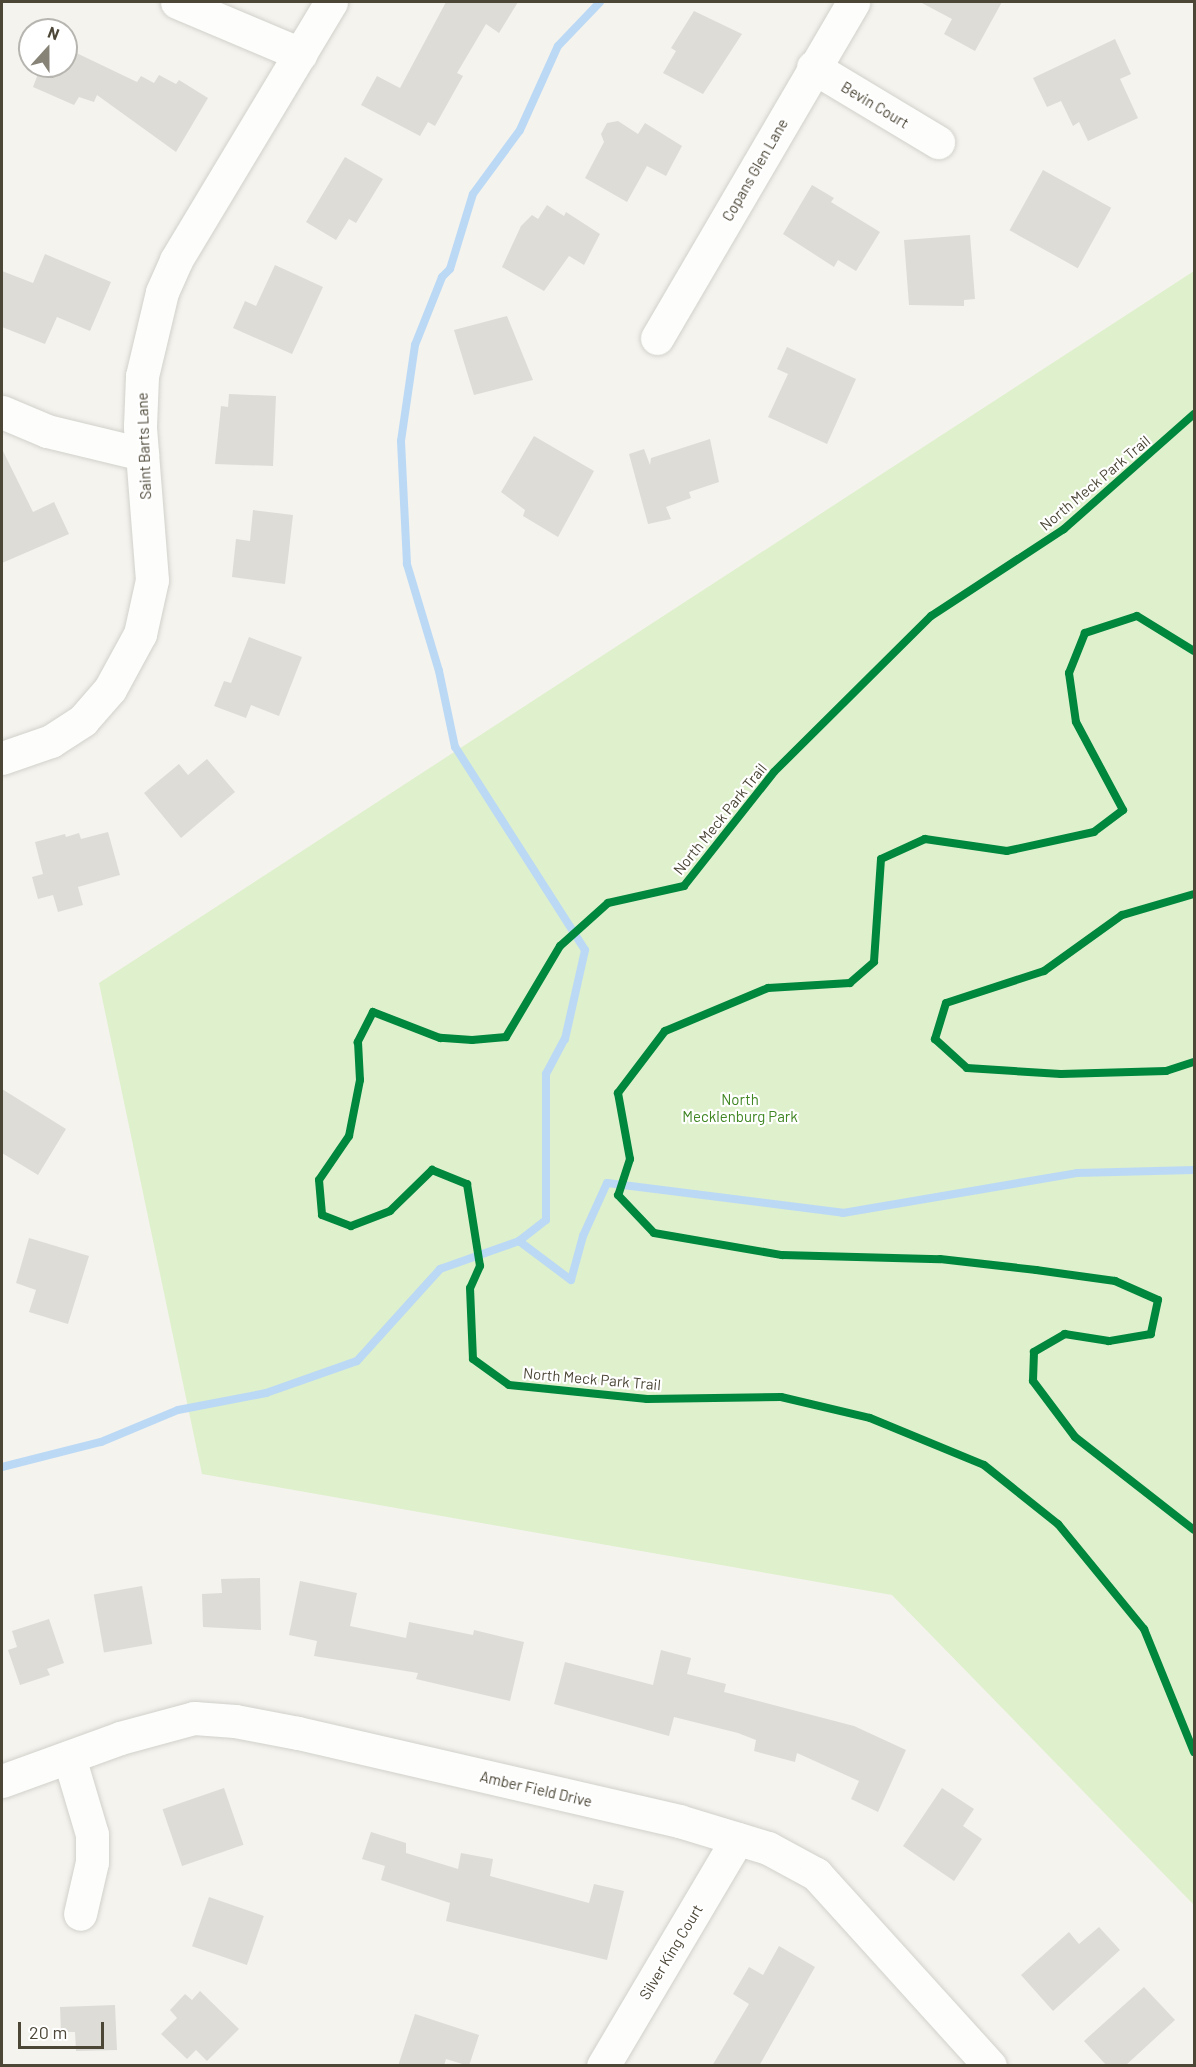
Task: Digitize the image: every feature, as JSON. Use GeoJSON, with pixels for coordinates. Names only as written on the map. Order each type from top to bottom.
{"type":"FeatureCollection","features":[{"type":"Feature","properties":{"kind":"street"},"geometry":{"type":"LineString","coordinates":[[177,2],[300,54]]}},
{"type":"Feature","properties":{"kind":"street","name":"Saint Barts Lane"},"geometry":{"type":"LineString","coordinates":[[2,758],[51,741],[83,720],[110,689],[140,634],[152,580],[142,454],[142,376],[162,292],[176,260],[331,2]]}},
{"type":"Feature","properties":{"kind":"street","name":"Copans Glen Lane"},"geometry":{"type":"LineString","coordinates":[[657,338],[852,2]]}},
{"type":"Feature","properties":{"kind":"street","name":"Bevin Court"},"geometry":{"type":"LineString","coordinates":[[813,67],[938,142]]}},
{"type":"Feature","properties":{"kind":"street"},"geometry":{"type":"LineString","coordinates":[[2,412],[47,431],[142,454]]}},
{"type":"Feature","properties":{"kind":"street","name":"Amber Field Drive"},"geometry":{"type":"LineString","coordinates":[[2,1781],[162,1724],[194,1718],[236,1721],[679,1821],[797,1860],[816,1874],[990,2066]]}},
{"type":"Feature","properties":{"kind":"street"},"geometry":{"type":"LineString","coordinates":[[69,1757],[92,1834],[92,1862],[80,1914]]}},
{"type":"Feature","properties":{"kind":"street","name":"Silver King Court"},"geometry":{"type":"LineString","coordinates":[[603,2066],[737,1839]]}},
{"type":"Feature","properties":{"kind":"green space","name":"North Mecklenburg Park"},"geometry":{"type":"Polygon","coordinates":[[[1194,271],[1194,1905],[892,1595],[202,1474],[99,983],[1194,271]]]}},
{"type":"Feature","properties":{"kind":"building"},"geometry":{"type":"Polygon","coordinates":[[[446,2],[518,2],[499,33],[486,24],[457,73],[463,76],[435,126],[428,122],[420,136],[361,105],[377,76],[400,88],[446,2]]]}},
{"type":"Feature","properties":{"kind":"building"},"geometry":{"type":"Polygon","coordinates":[[[920,2],[1002,2],[975,51],[944,34],[952,19],[920,2]]]}},
{"type":"Feature","properties":{"kind":"building"},"geometry":{"type":"Polygon","coordinates":[[[694,11],[742,34],[703,94],[663,73],[676,51],[671,48],[694,11]]]}},
{"type":"Feature","properties":{"kind":"building"},"geometry":{"type":"Polygon","coordinates":[[[1115,39],[1131,74],[1120,79],[1138,118],[1088,141],[1079,122],[1073,126],[1061,101],[1047,107],[1033,78],[1115,39]]]}},
{"type":"Feature","properties":{"kind":"building"},"geometry":{"type":"Polygon","coordinates":[[[78,54],[137,82],[141,76],[154,83],[159,75],[176,84],[179,80],[208,98],[176,152],[97,95],[94,102],[79,97],[74,105],[33,87],[36,78],[78,78],[78,54]]]}},
{"type":"Feature","properties":{"kind":"building"},"geometry":{"type":"Polygon","coordinates":[[[618,121],[638,134],[645,123],[682,146],[666,176],[647,166],[627,202],[585,178],[604,142],[601,134],[607,123],[618,121]]]}},
{"type":"Feature","properties":{"kind":"building"},"geometry":{"type":"Polygon","coordinates":[[[345,157],[383,179],[356,223],[349,219],[336,240],[306,222],[345,157]]]}},
{"type":"Feature","properties":{"kind":"building"},"geometry":{"type":"Polygon","coordinates":[[[1043,170],[1111,208],[1078,268],[1010,230],[1043,170]]]}},
{"type":"Feature","properties":{"kind":"building"},"geometry":{"type":"Polygon","coordinates":[[[812,185],[834,198],[831,202],[880,232],[856,271],[838,260],[834,267],[783,234],[812,185]]]}},
{"type":"Feature","properties":{"kind":"building"},"geometry":{"type":"Polygon","coordinates":[[[547,205],[564,216],[566,212],[600,234],[584,265],[569,256],[544,291],[502,267],[521,226],[532,215],[538,219],[547,205]]]}},
{"type":"Feature","properties":{"kind":"building"},"geometry":{"type":"Polygon","coordinates":[[[970,235],[975,299],[964,300],[964,306],[909,305],[904,240],[970,235]]]}},
{"type":"Feature","properties":{"kind":"building"},"geometry":{"type":"Polygon","coordinates":[[[45,254],[111,282],[90,331],[57,317],[45,344],[2,327],[2,271],[33,283],[45,254]]]}},
{"type":"Feature","properties":{"kind":"building"},"geometry":{"type":"Polygon","coordinates":[[[275,265],[323,287],[292,354],[233,328],[245,301],[256,306],[275,265]]]}},
{"type":"Feature","properties":{"kind":"building"},"geometry":{"type":"Polygon","coordinates":[[[507,316],[533,380],[474,395],[454,330],[507,316]]]}},
{"type":"Feature","properties":{"kind":"building"},"geometry":{"type":"Polygon","coordinates":[[[787,347],[856,379],[827,444],[768,417],[788,374],[777,369],[787,347]]]}},
{"type":"Feature","properties":{"kind":"building"},"geometry":{"type":"Polygon","coordinates":[[[229,394],[276,396],[273,466],[215,464],[221,406],[228,407],[229,394]]]}},
{"type":"Feature","properties":{"kind":"building"},"geometry":{"type":"Polygon","coordinates":[[[534,436],[594,471],[558,537],[523,516],[525,510],[501,492],[534,436]]]}},
{"type":"Feature","properties":{"kind":"building"},"geometry":{"type":"Polygon","coordinates":[[[710,439],[719,482],[689,492],[691,498],[666,507],[671,519],[648,524],[629,454],[644,449],[650,465],[651,458],[710,439]]]}},
{"type":"Feature","properties":{"kind":"building"},"geometry":{"type":"Polygon","coordinates":[[[2,449],[33,512],[54,502],[69,534],[2,563],[2,449]]]}},
{"type":"Feature","properties":{"kind":"building"},"geometry":{"type":"Polygon","coordinates":[[[253,510],[293,515],[285,584],[232,577],[236,539],[250,541],[253,510]]]}},
{"type":"Feature","properties":{"kind":"building"},"geometry":{"type":"Polygon","coordinates":[[[249,637],[302,657],[279,716],[251,705],[246,718],[214,706],[224,681],[231,683],[249,637]]]}},
{"type":"Feature","properties":{"kind":"building"},"geometry":{"type":"Polygon","coordinates":[[[207,759],[235,792],[181,838],[144,793],[179,764],[188,775],[207,759]]]}},
{"type":"Feature","properties":{"kind":"building"},"geometry":{"type":"Polygon","coordinates":[[[108,832],[120,875],[78,887],[83,905],[58,912],[53,895],[38,899],[32,877],[43,874],[35,842],[65,834],[66,837],[79,833],[81,839],[108,832]]]}},
{"type":"Feature","properties":{"kind":"building"},"geometry":{"type":"Polygon","coordinates":[[[2,1089],[66,1129],[38,1175],[2,1153],[2,1089]]]}},
{"type":"Feature","properties":{"kind":"building"},"geometry":{"type":"Polygon","coordinates":[[[29,1238],[89,1256],[68,1324],[29,1312],[36,1290],[16,1283],[29,1238]]]}},
{"type":"Feature","properties":{"kind":"building"},"geometry":{"type":"Polygon","coordinates":[[[260,1578],[261,1630],[203,1627],[202,1594],[222,1593],[221,1579],[260,1578]]]}},
{"type":"Feature","properties":{"kind":"building"},"geometry":{"type":"Polygon","coordinates":[[[300,1581],[357,1593],[350,1626],[406,1638],[409,1622],[473,1635],[474,1630],[524,1642],[510,1701],[416,1679],[418,1673],[314,1656],[317,1641],[289,1635],[300,1581]]]}},
{"type":"Feature","properties":{"kind":"building"},"geometry":{"type":"Polygon","coordinates":[[[142,1586],[152,1644],[104,1653],[94,1595],[142,1586]]]}},
{"type":"Feature","properties":{"kind":"building"},"geometry":{"type":"Polygon","coordinates":[[[49,1619],[64,1663],[47,1669],[50,1675],[20,1685],[8,1650],[17,1647],[12,1631],[49,1619]]]}},
{"type":"Feature","properties":{"kind":"building"},"geometry":{"type":"Polygon","coordinates":[[[661,1650],[691,1658],[687,1674],[726,1684],[724,1692],[854,1726],[906,1750],[878,1812],[851,1799],[859,1781],[797,1753],[795,1762],[754,1751],[756,1740],[738,1733],[674,1717],[669,1736],[554,1704],[565,1662],[653,1685],[661,1650]]]}},
{"type":"Feature","properties":{"kind":"building"},"geometry":{"type":"Polygon","coordinates":[[[224,1788],[244,1845],[182,1866],[163,1809],[224,1788]]]}},
{"type":"Feature","properties":{"kind":"building"},"geometry":{"type":"Polygon","coordinates":[[[942,1788],[974,1809],[963,1826],[982,1839],[954,1881],[903,1846],[942,1788]]]}},
{"type":"Feature","properties":{"kind":"building"},"geometry":{"type":"Polygon","coordinates":[[[371,1832],[406,1843],[406,1853],[458,1869],[461,1853],[493,1859],[490,1876],[589,1903],[594,1884],[624,1891],[607,1960],[446,1921],[450,1903],[381,1880],[385,1866],[362,1859],[371,1832]]]}},
{"type":"Feature","properties":{"kind":"building"},"geometry":{"type":"Polygon","coordinates":[[[209,1897],[264,1916],[247,1965],[192,1946],[209,1897]]]}},
{"type":"Feature","properties":{"kind":"building"},"geometry":{"type":"Polygon","coordinates":[[[1099,1927],[1120,1950],[1053,2011],[1021,1975],[1069,1932],[1079,1944],[1099,1927]]]}},
{"type":"Feature","properties":{"kind":"building"},"geometry":{"type":"Polygon","coordinates":[[[779,1946],[815,1967],[759,2066],[712,2066],[749,2004],[733,1994],[749,1967],[763,1975],[779,1946]]]}},
{"type":"Feature","properties":{"kind":"building"},"geometry":{"type":"Polygon","coordinates":[[[1144,1987],[1175,2020],[1125,2066],[1107,2066],[1084,2041],[1144,1987]]]}},
{"type":"Feature","properties":{"kind":"building"},"geometry":{"type":"Polygon","coordinates":[[[200,1991],[239,2029],[207,2061],[196,2050],[187,2059],[161,2034],[177,2018],[170,2010],[185,1994],[192,2000],[200,1991]]]}},
{"type":"Feature","properties":{"kind":"building"},"geometry":{"type":"Polygon","coordinates":[[[115,2005],[117,2050],[76,2051],[75,2032],[61,2032],[60,2007],[115,2005]]]}},
{"type":"Feature","properties":{"kind":"building"},"geometry":{"type":"Polygon","coordinates":[[[415,2014],[479,2035],[469,2066],[446,2059],[444,2066],[398,2066],[415,2014]]]}},
{"type":"Feature","properties":{"kind":"waterway"},"geometry":{"type":"LineString","coordinates":[[2,1467],[101,1442],[178,1410],[266,1393],[357,1361],[440,1269],[519,1241],[546,1220],[546,1074],[565,1039],[585,950],[455,747],[439,671],[407,564],[401,441],[415,345],[442,277],[450,269],[473,194],[520,130],[558,46],[600,2]]}},
{"type":"Feature","properties":{"kind":"waterway"},"geometry":{"type":"LineString","coordinates":[[519,1241],[571,1280],[583,1236],[607,1183],[843,1213],[1077,1173],[1194,1170]]}},
{"type":"Feature","properties":{"kind":"cycle path","name":"North Meck Park Trail"},"geometry":{"type":"LineString","coordinates":[[1194,414],[1064,529],[931,616],[774,772],[684,886],[608,903],[560,946],[506,1037],[472,1040],[440,1038],[373,1012],[358,1042],[360,1080],[349,1136],[319,1180],[322,1215],[351,1226],[390,1211],[432,1170],[467,1184],[480,1266],[470,1288],[473,1359],[509,1385],[647,1399],[781,1397],[870,1418],[984,1465],[1058,1524],[1144,1629],[1194,1752]]}},
{"type":"Feature","properties":{"kind":"cycle path"},"geometry":{"type":"LineString","coordinates":[[1194,651],[1137,616],[1085,633],[1069,673],[1076,722],[1123,810],[1094,832],[1007,851],[925,839],[881,859],[874,962],[850,983],[768,988],[665,1031],[618,1093],[630,1159],[618,1195],[654,1233],[782,1255],[940,1259],[1036,1270],[1115,1281],[1158,1300],[1151,1334],[1109,1341],[1065,1334],[1034,1352],[1033,1381],[1075,1437],[1194,1530]]}},
{"type":"Feature","properties":{"kind":"cycle path"},"geometry":{"type":"LineString","coordinates":[[1194,894],[1122,915],[1044,971],[946,1003],[935,1039],[967,1068],[1061,1074],[1166,1071],[1194,1062]]}}]}
